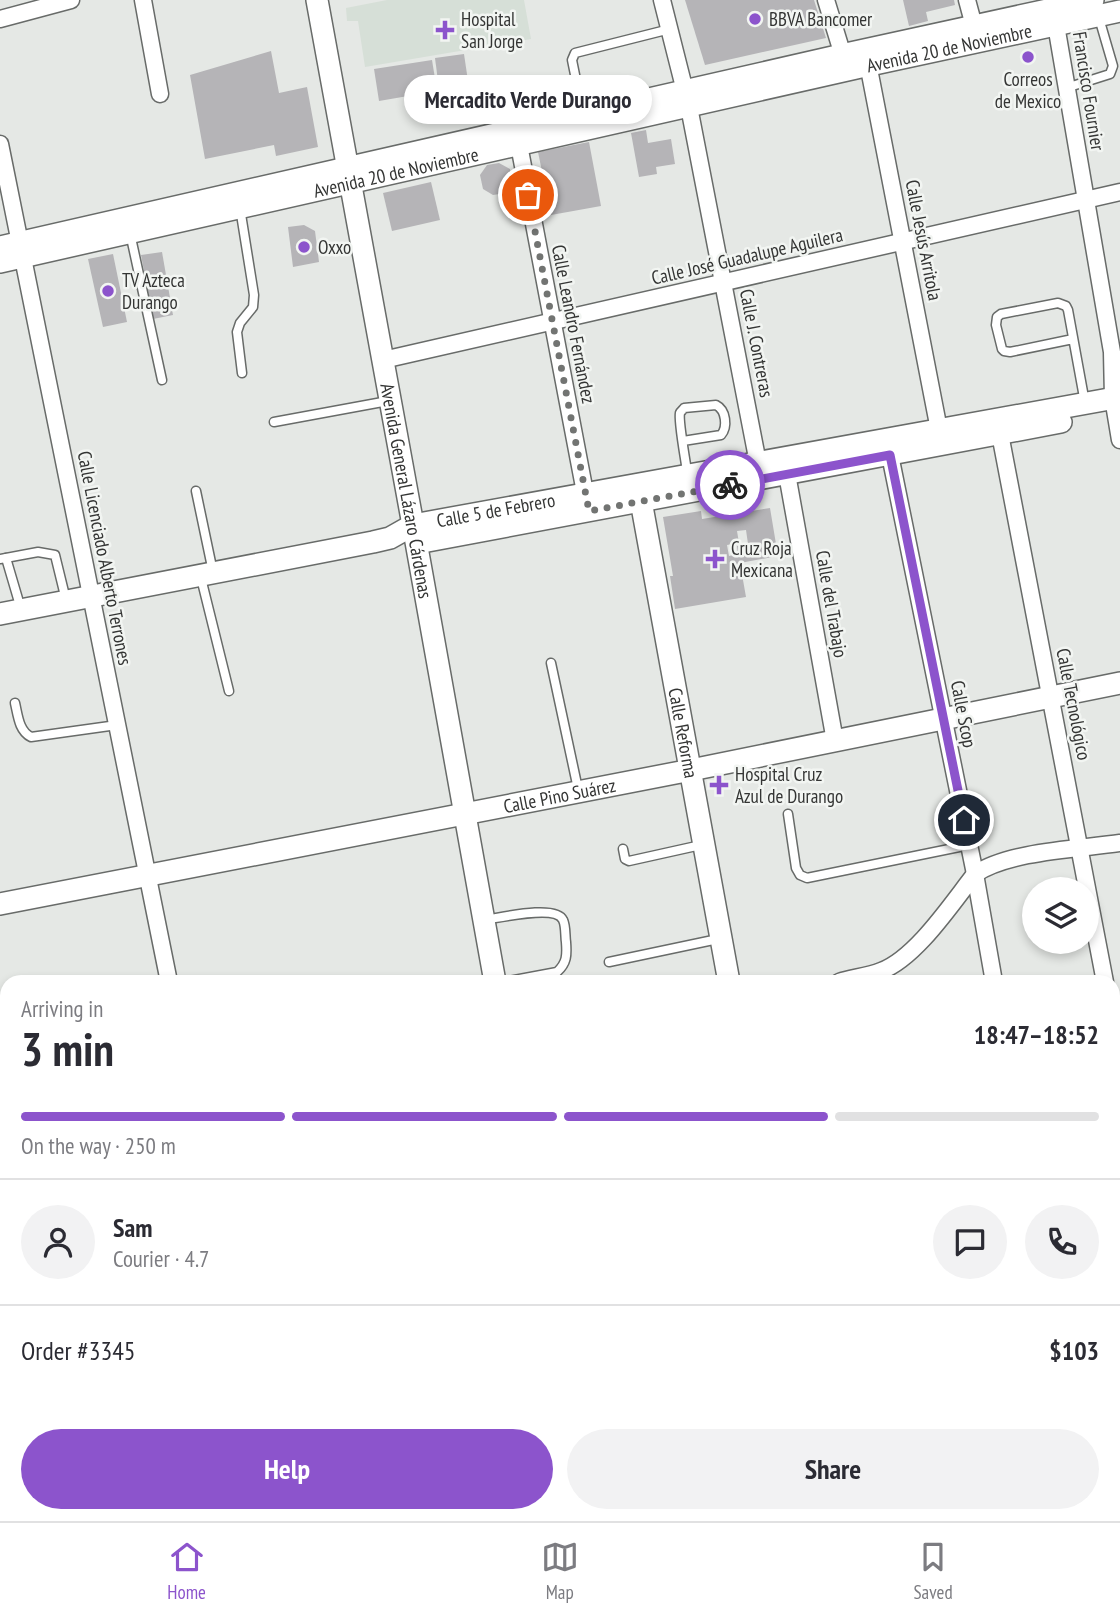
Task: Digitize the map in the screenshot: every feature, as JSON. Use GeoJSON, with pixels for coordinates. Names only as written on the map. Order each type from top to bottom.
{"type":"FeatureCollection","features":[{"type":"Feature","properties":{"kind":"main road","name":"Avenida General Lázaro Cárdenas"},"geometry":{"type":"LineString","coordinates":[[318,0],[494,975]]}},
{"type":"Feature","properties":{"kind":"main road","name":"Avenida 20 de Noviembre"},"geometry":{"type":"LineString","coordinates":[[0,262],[14,249],[350,174],[583,114],[687,99],[866,66],[1056,25],[1096,8]]}},
{"type":"Feature","properties":{"kind":"main road","name":"Avenida 20 de Noviembre"},"geometry":{"type":"LineString","coordinates":[[14,249],[130,233],[240,208],[350,174],[519,145],[846,54],[974,26],[1096,8],[1120,11]]}},
{"type":"Feature","properties":{"kind":"main road","name":"Calle 5 de Febrero"},"geometry":{"type":"LineString","coordinates":[[10,612],[587,502],[689,484],[787,474],[890,455],[941,438],[1085,403],[1117,405]]}},
{"type":"Feature","properties":{"kind":"main road","name":"Calle 5 de Febrero"},"geometry":{"type":"LineString","coordinates":[[689,484],[758,463],[941,438],[1000,434],[1117,405]]}},
{"type":"Feature","properties":{"kind":"main road","name":"Calle Reforma"},"geometry":{"type":"LineString","coordinates":[[640,493],[728,975]]}},
{"type":"Feature","properties":{"kind":"main road","name":"Calle Pino Suárez"},"geometry":{"type":"LineString","coordinates":[[0,904],[691,771],[1120,683]]}},
{"type":"Feature","properties":{"kind":"street"},"geometry":{"type":"LineString","coordinates":[[0,19],[71,0]]}},
{"type":"Feature","properties":{"kind":"street"},"geometry":{"type":"LineString","coordinates":[[143,0],[160,94]]}},
{"type":"Feature","properties":{"kind":"street","name":"Calle J. Contreras"},"geometry":{"type":"LineString","coordinates":[[662,0],[687,99],[758,463]]}},
{"type":"Feature","properties":{"kind":"street"},"geometry":{"type":"LineString","coordinates":[[826,0],[839,43],[846,54],[866,66]]}},
{"type":"Feature","properties":{"kind":"street"},"geometry":{"type":"LineString","coordinates":[[967,0],[974,26]]}},
{"type":"Feature","properties":{"kind":"street","name":"Francisco Fournier"},"geometry":{"type":"LineString","coordinates":[[1056,25],[1112,352],[1120,439]]}},
{"type":"Feature","properties":{"kind":"street","name":"Calle Jesús Arritola"},"geometry":{"type":"LineString","coordinates":[[866,66],[872,83],[941,438]]}},
{"type":"Feature","properties":{"kind":"street","name":"Calle Licenciado Alberto Terrones"},"geometry":{"type":"LineString","coordinates":[[0,144],[14,249],[91,595],[168,975]]}},
{"type":"Feature","properties":{"kind":"street","name":"Calle Leandro Fernández"},"geometry":{"type":"LineString","coordinates":[[519,145],[587,502]]}},
{"type":"Feature","properties":{"kind":"street","name":"Calle José Guadalupe Aguilera"},"geometry":{"type":"LineString","coordinates":[[383,360],[1120,192]]}},
{"type":"Feature","properties":{"kind":"street","name":"Calle Tecnológico"},"geometry":{"type":"LineString","coordinates":[[1000,434],[1104,975]]}},
{"type":"Feature","properties":{"kind":"street","name":"Calle Scop"},"geometry":{"type":"LineString","coordinates":[[890,455],[975,874],[993,975]]}},
{"type":"Feature","properties":{"kind":"street","name":"Calle del Trabajo"},"geometry":{"type":"LineString","coordinates":[[787,474],[835,741]]}},
{"type":"Feature","properties":{"kind":"street"},"geometry":{"type":"LineString","coordinates":[[884,975],[920,942],[975,874],[986,867],[1012,859],[1120,843]]}},
{"type":"Feature","properties":{"kind":"lane"},"geometry":{"type":"LineString","coordinates":[[1066,88],[1113,71],[1096,8]]}},
{"type":"Feature","properties":{"kind":"lane"},"geometry":{"type":"LineString","coordinates":[[583,114],[572,60],[575,53],[670,29]]}},
{"type":"Feature","properties":{"kind":"lane"},"geometry":{"type":"LineString","coordinates":[[240,208],[254,295],[253,307],[240,323],[237,332],[242,373]]}},
{"type":"Feature","properties":{"kind":"lane"},"geometry":{"type":"LineString","coordinates":[[130,233],[162,380]]}},
{"type":"Feature","properties":{"kind":"lane"},"geometry":{"type":"LineString","coordinates":[[1073,340],[1004,351],[996,325],[997,317],[1001,314],[1063,303],[1068,310],[1085,403]]}},
{"type":"Feature","properties":{"kind":"lane"},"geometry":{"type":"LineString","coordinates":[[274,422],[390,400]]}},
{"type":"Feature","properties":{"kind":"lane"},"geometry":{"type":"LineString","coordinates":[[683,441],[724,433],[723,411],[720,406],[684,408],[680,414],[683,441],[689,484]]}},
{"type":"Feature","properties":{"kind":"lane"},"geometry":{"type":"LineString","coordinates":[[196,491],[207,573],[229,691]]}},
{"type":"Feature","properties":{"kind":"lane"},"geometry":{"type":"LineString","coordinates":[[10,612],[3,559],[38,552],[55,555],[66,601]]}},
{"type":"Feature","properties":{"kind":"lane"},"geometry":{"type":"LineString","coordinates":[[551,663],[579,792]]}},
{"type":"Feature","properties":{"kind":"lane"},"geometry":{"type":"LineString","coordinates":[[15,704],[21,726],[31,737],[117,725]]}},
{"type":"Feature","properties":{"kind":"lane"},"geometry":{"type":"LineString","coordinates":[[788,814],[796,868],[800,875],[807,878],[969,845]]}},
{"type":"Feature","properties":{"kind":"lane"},"geometry":{"type":"LineString","coordinates":[[623,849],[625,859],[629,861],[704,845]]}},
{"type":"Feature","properties":{"kind":"lane"},"geometry":{"type":"LineString","coordinates":[[484,920],[545,912],[556,914],[563,920],[567,954],[564,965],[557,972],[541,975]]}},
{"type":"Feature","properties":{"kind":"lane"},"geometry":{"type":"LineString","coordinates":[[609,962],[721,938]]}},
{"type":"Feature","properties":{"kind":"shaded area","name":"Hospital San Jorge"},"geometry":{"type":"Polygon","coordinates":[[[387,0],[524,0],[531,39],[365,67],[358,21],[347,21],[346,8],[387,0]]]}},
{"type":"Feature","properties":{"kind":"building","name":"BBVA Bancomer"},"geometry":{"type":"Polygon","coordinates":[[[685,0],[814,0],[826,38],[705,65],[685,0]]]}},
{"type":"Feature","properties":{"kind":"building"},"geometry":{"type":"Polygon","coordinates":[[[903,0],[954,0],[955,5],[926,12],[928,21],[909,26],[903,0]]]}},
{"type":"Feature","properties":{"kind":"building"},"geometry":{"type":"Polygon","coordinates":[[[271,51],[279,93],[307,87],[318,147],[276,156],[274,145],[205,159],[190,75],[271,51]]]}},
{"type":"Feature","properties":{"kind":"building"},"geometry":{"type":"Polygon","coordinates":[[[464,54],[472,108],[442,112],[435,58],[464,54]]]}},
{"type":"Feature","properties":{"kind":"building"},"geometry":{"type":"Polygon","coordinates":[[[432,60],[437,91],[379,101],[374,69],[432,60]]]}},
{"type":"Feature","properties":{"kind":"building"},"geometry":{"type":"Polygon","coordinates":[[[646,130],[648,143],[671,139],[675,164],[656,167],[657,174],[639,177],[631,133],[646,130]]]}},
{"type":"Feature","properties":{"kind":"building"},"geometry":{"type":"Polygon","coordinates":[[[589,142],[601,206],[551,215],[538,152],[589,142]]]}},
{"type":"Feature","properties":{"kind":"building"},"geometry":{"type":"Polygon","coordinates":[[[499,163],[510,169],[511,182],[506,193],[493,195],[483,189],[480,175],[487,165],[499,163]]]}},
{"type":"Feature","properties":{"kind":"building"},"geometry":{"type":"Polygon","coordinates":[[[431,182],[440,220],[392,231],[383,193],[431,182]]]}},
{"type":"Feature","properties":{"kind":"building","name":"Oxxo"},"geometry":{"type":"Polygon","coordinates":[[[304,225],[315,231],[319,262],[293,267],[288,227],[304,225]]]}},
{"type":"Feature","properties":{"kind":"building"},"geometry":{"type":"Polygon","coordinates":[[[162,252],[173,315],[153,319],[141,255],[162,252]]]}},
{"type":"Feature","properties":{"kind":"building","name":"TV Azteca Durango"},"geometry":{"type":"Polygon","coordinates":[[[113,254],[127,322],[103,327],[88,259],[113,254]]]}},
{"type":"Feature","properties":{"kind":"building","name":"Cruz Roja Mexicana"},"geometry":{"type":"Polygon","coordinates":[[[770,508],[778,556],[740,563],[746,597],[675,609],[670,576],[673,576],[663,517],[701,511],[702,519],[770,508]],[[746,530],[737,531],[739,543],[727,545],[729,556],[738,554],[737,546],[748,544],[746,530]]]}},
{"type":"Feature","properties":{"kind":"way so far"},"geometry":{"type":"LineString","coordinates":[[528,195],[589,511],[730,485]]}},
{"type":"Feature","properties":{"kind":"place","name":"BBVA Bancomer"},"geometry":{"type":"Point","coordinates":[755,19]}},
{"type":"Feature","properties":{"kind":"place","name":"Hospital San Jorge"},"geometry":{"type":"Point","coordinates":[445,30]}},
{"type":"Feature","properties":{"kind":"place","name":"Correos de Mexico"},"geometry":{"type":"Point","coordinates":[1028,57]}},
{"type":"Feature","properties":{"kind":"place","name":"Mercadito Verde Durango"},"geometry":{"type":"Point","coordinates":[528,195]}},
{"type":"Feature","properties":{"kind":"place","name":"Oxxo"},"geometry":{"type":"Point","coordinates":[304,247]}},
{"type":"Feature","properties":{"kind":"place","name":"TV Azteca Durango"},"geometry":{"type":"Point","coordinates":[108,291]}},
{"type":"Feature","properties":{"kind":"place","name":"Cruz Roja Mexicana"},"geometry":{"type":"Point","coordinates":[715,559]}},
{"type":"Feature","properties":{"kind":"place","name":"Hospital Cruz Azul de Durango"},"geometry":{"type":"Point","coordinates":[719,785]}},
{"type":"Feature","properties":{"kind":"route"},"geometry":{"type":"LineString","coordinates":[[730,485],[890,455],[964,820]]}}]}
